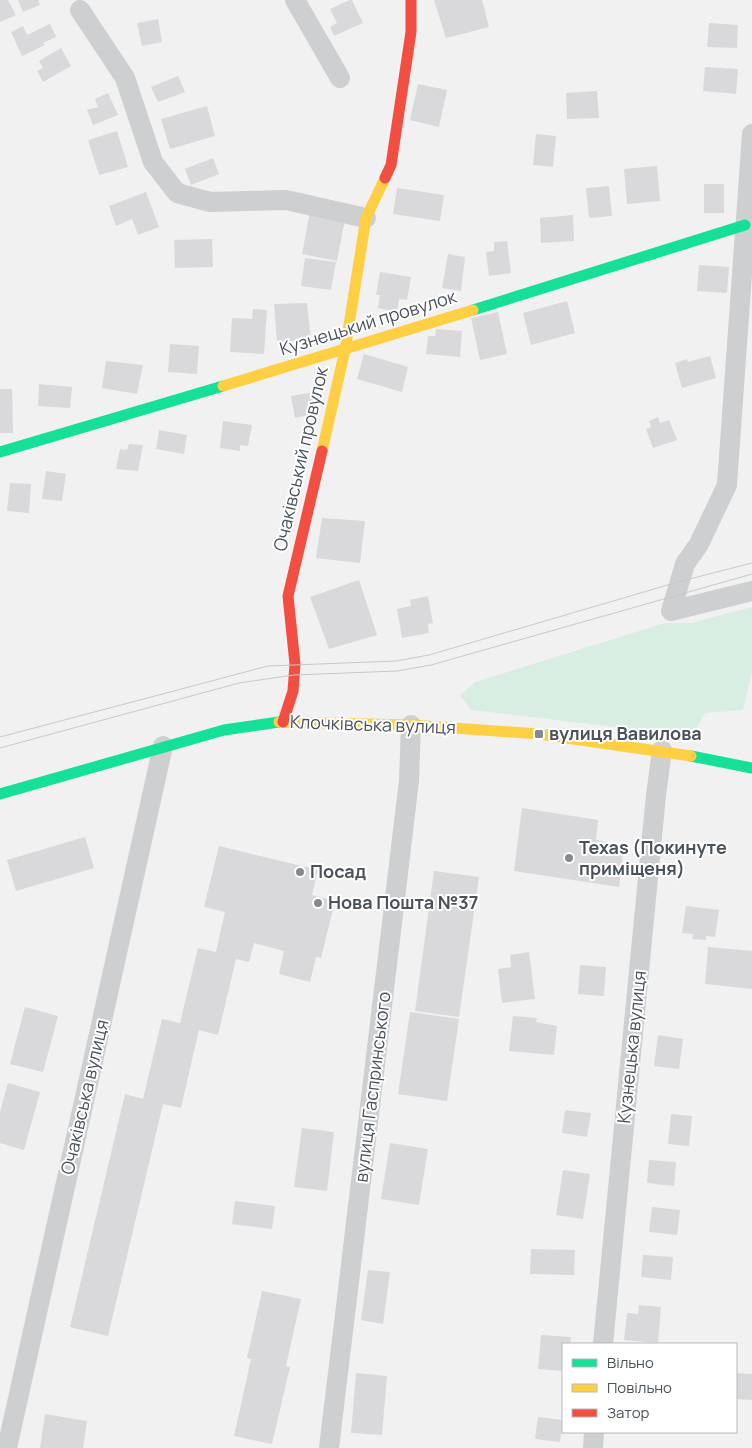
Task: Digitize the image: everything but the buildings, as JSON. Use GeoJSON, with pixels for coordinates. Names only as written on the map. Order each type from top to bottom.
{"type":"FeatureCollection","features":[{"type":"Feature","properties":{"kind":"street"},"geometry":{"type":"LineString","coordinates":[[295,0],[340,78]]}},
{"type":"Feature","properties":{"kind":"street","name":"Очаківський провулок"},"geometry":{"type":"LineString","coordinates":[[283,722],[293,691],[295,664],[288,596],[344,350],[366,218],[391,165],[411,32],[411,0]]}},
{"type":"Feature","properties":{"kind":"street"},"geometry":{"type":"LineString","coordinates":[[80,10],[125,78],[153,162],[177,193],[210,202],[286,200],[366,218]]}},
{"type":"Feature","properties":{"kind":"street"},"geometry":{"type":"LineString","coordinates":[[752,134],[727,485],[699,544],[685,564],[671,611],[752,591]]}},
{"type":"Feature","properties":{"kind":"street","name":"Кузнецький провулок"},"geometry":{"type":"LineString","coordinates":[[0,452],[344,350],[745,225]]}},
{"type":"Feature","properties":{"kind":"street","name":"Клочківська вулиця"},"geometry":{"type":"LineString","coordinates":[[0,794],[224,730],[283,722],[412,725],[539,734],[662,750],[752,768]]}},
{"type":"Feature","properties":{"kind":"street","name":"вулиця Гаспринського"},"geometry":{"type":"LineString","coordinates":[[329,1448],[409,781],[412,725]]}},
{"type":"Feature","properties":{"kind":"street","name":"Очаківська вулиця"},"geometry":{"type":"LineString","coordinates":[[6,1448],[163,746]]}},
{"type":"Feature","properties":{"kind":"street","name":"Кузнецька вулиця"},"geometry":{"type":"LineString","coordinates":[[603,1343],[655,805],[662,750]]}},
{"type":"Feature","properties":{"kind":"street"},"geometry":{"type":"LineString","coordinates":[[593,1448],[594,1433]]}},
{"type":"Feature","properties":{"kind":"green space"},"geometry":{"type":"Polygon","coordinates":[[[752,607],[752,672],[743,710],[705,713],[692,736],[471,710],[460,695],[475,682],[665,623],[691,623],[752,607]]]}},
{"type":"Feature","properties":{"kind":"tram line"},"geometry":{"type":"LineString","coordinates":[[0,737],[268,666],[396,661],[429,655],[678,582],[752,563]]}},
{"type":"Feature","properties":{"kind":"tram line"},"geometry":{"type":"LineString","coordinates":[[0,748],[239,683],[294,675],[397,671],[431,665],[752,574]]}},
{"type":"Feature","properties":{"kind":"traffic: fast"},"geometry":{"type":"LineString","coordinates":[[473,310],[745,225]]}},
{"type":"Feature","properties":{"kind":"traffic: fast"},"geometry":{"type":"LineString","coordinates":[[0,452],[223,386]]}},
{"type":"Feature","properties":{"kind":"traffic: fast"},"geometry":{"type":"LineString","coordinates":[[0,794],[224,730],[279,722]]}},
{"type":"Feature","properties":{"kind":"traffic: fast"},"geometry":{"type":"LineString","coordinates":[[691,756],[752,768]]}},
{"type":"Feature","properties":{"kind":"traffic: slow"},"geometry":{"type":"LineString","coordinates":[[322,451],[345,350],[366,218],[385,178]]}},
{"type":"Feature","properties":{"kind":"traffic: slow"},"geometry":{"type":"LineString","coordinates":[[223,386],[473,310]]}},
{"type":"Feature","properties":{"kind":"traffic: slow"},"geometry":{"type":"LineString","coordinates":[[279,722],[411,725],[539,734],[691,756]]}},
{"type":"Feature","properties":{"kind":"traffic: jam"},"geometry":{"type":"LineString","coordinates":[[385,178],[391,165],[411,32],[411,0]]}},
{"type":"Feature","properties":{"kind":"traffic: jam"},"geometry":{"type":"LineString","coordinates":[[283,722],[293,691],[295,664],[288,596],[322,451]]}},
{"type":"Feature","properties":{"kind":"place","name":"вулиця Вавилова"},"geometry":{"type":"Point","coordinates":[539,734]}},
{"type":"Feature","properties":{"kind":"place","name":"Texas (Покинуте приміщеня)"},"geometry":{"type":"Point","coordinates":[569,858]}},
{"type":"Feature","properties":{"kind":"place","name":"Посад"},"geometry":{"type":"Point","coordinates":[300,872]}},
{"type":"Feature","properties":{"kind":"place","name":"Нова Пошта №37"},"geometry":{"type":"Point","coordinates":[318,903]}}]}
